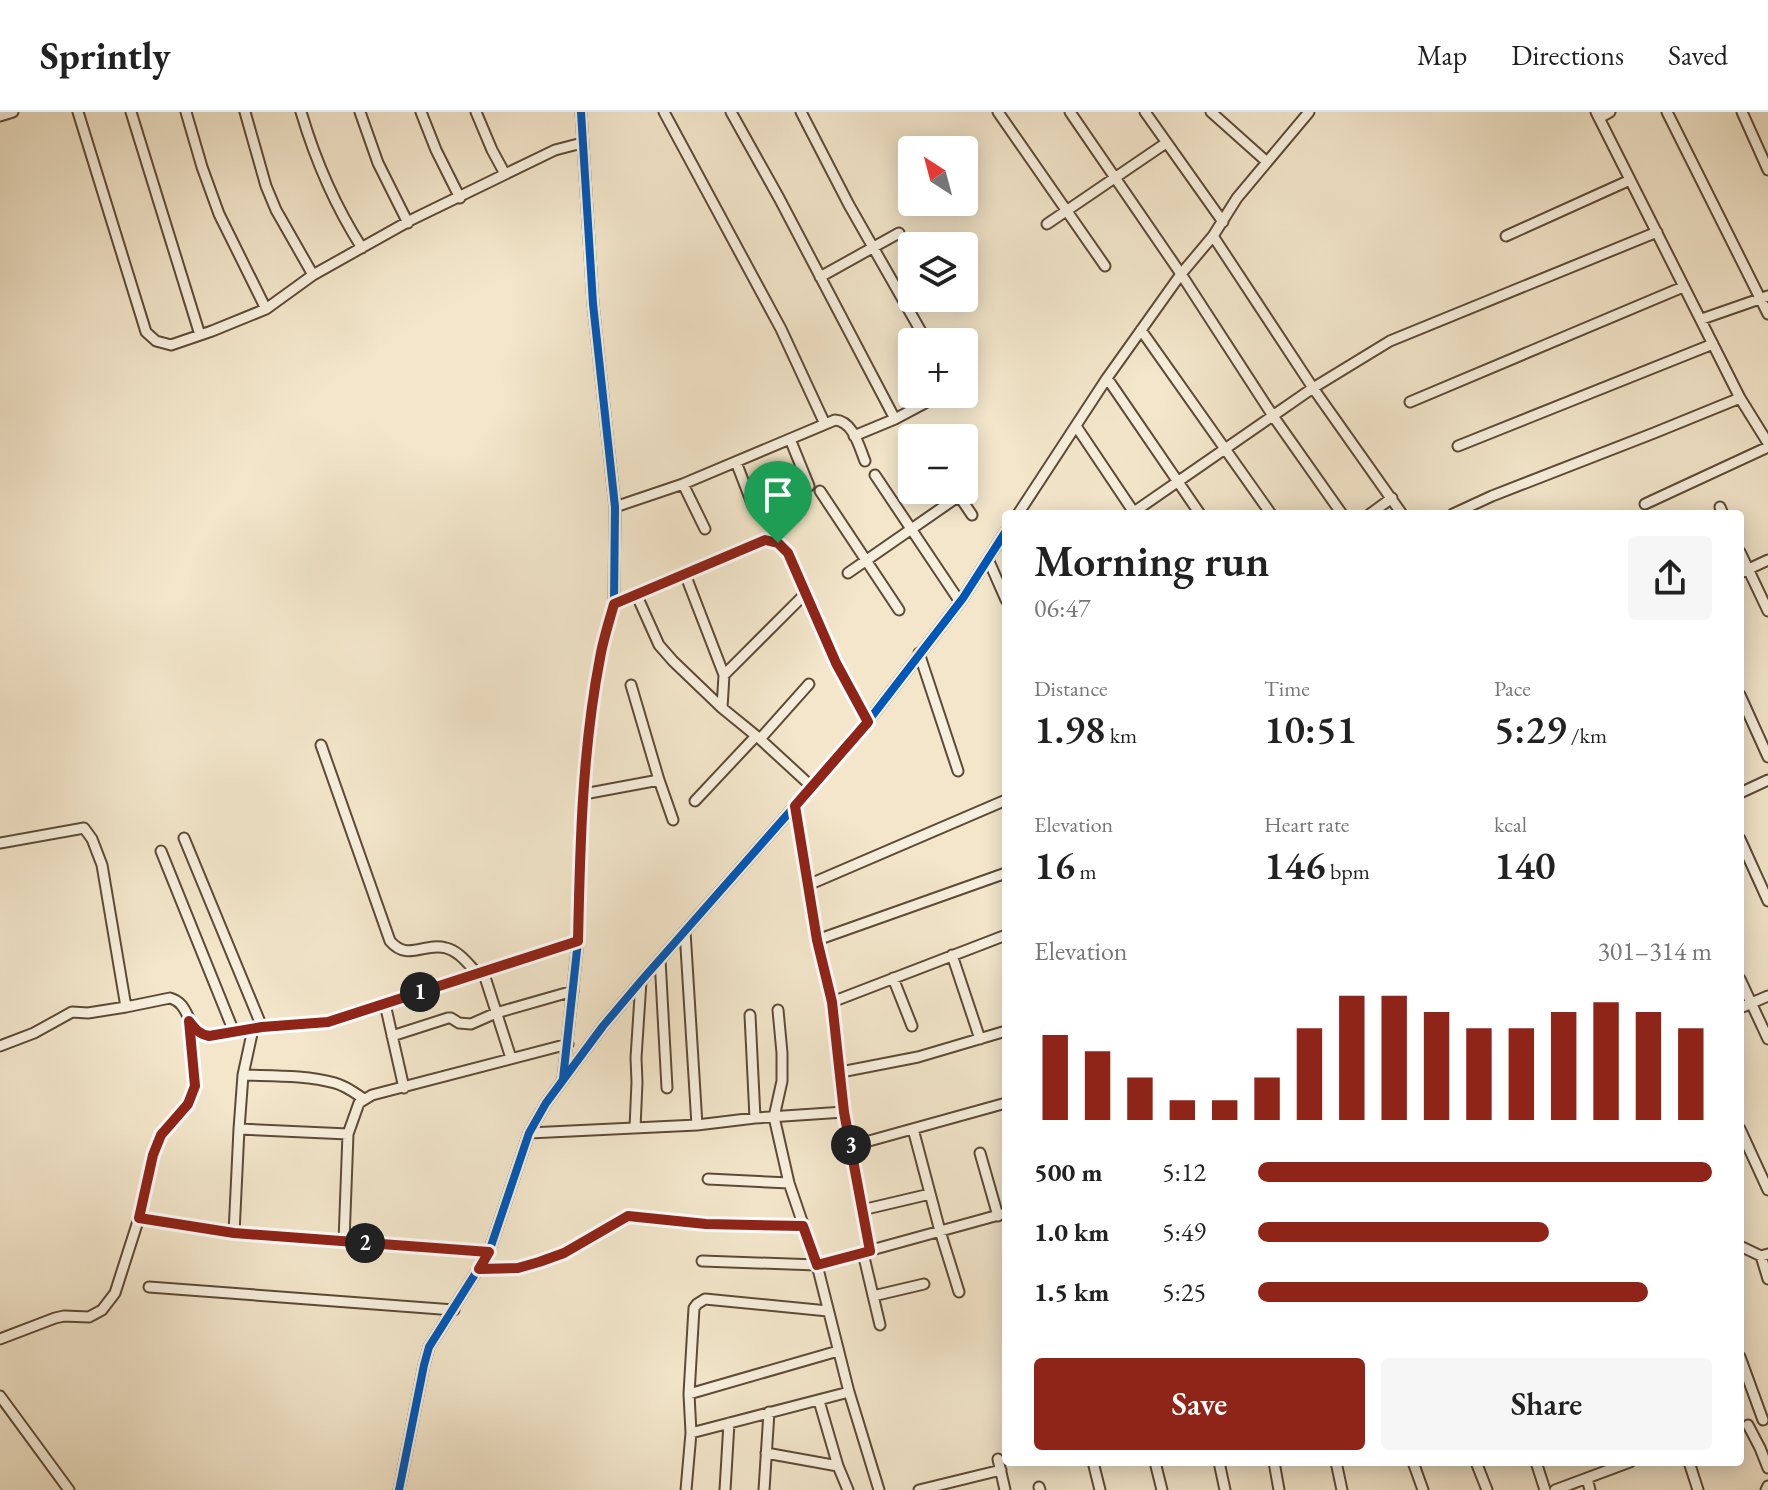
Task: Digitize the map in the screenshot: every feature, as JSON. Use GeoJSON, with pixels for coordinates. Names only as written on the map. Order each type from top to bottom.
{"type":"FeatureCollection","features":[{"type":"Feature","properties":{"kind":"street"},"geometry":{"type":"LineString","coordinates":[[0,116],[13,112]]}},
{"type":"Feature","properties":{"kind":"street"},"geometry":{"type":"LineString","coordinates":[[78,112],[146,332],[156,341],[171,345],[266,309],[313,275],[408,223],[555,150],[582,143]]}},
{"type":"Feature","properties":{"kind":"street"},"geometry":{"type":"LineString","coordinates":[[131,112],[200,335]]}},
{"type":"Feature","properties":{"kind":"street"},"geometry":{"type":"LineString","coordinates":[[186,112],[219,214],[266,309]]}},
{"type":"Feature","properties":{"kind":"street"},"geometry":{"type":"LineString","coordinates":[[245,112],[276,210],[313,275]]}},
{"type":"Feature","properties":{"kind":"street"},"geometry":{"type":"LineString","coordinates":[[301,112],[308,137],[345,222],[362,248]]}},
{"type":"Feature","properties":{"kind":"street"},"geometry":{"type":"LineString","coordinates":[[360,112],[378,163],[408,223]]}},
{"type":"Feature","properties":{"kind":"street"},"geometry":{"type":"LineString","coordinates":[[421,112],[460,198]]}},
{"type":"Feature","properties":{"kind":"street"},"geometry":{"type":"LineString","coordinates":[[476,112],[505,174]]}},
{"type":"Feature","properties":{"kind":"street"},"geometry":{"type":"LineString","coordinates":[[563,1080],[578,941],[580,832],[590,724],[600,657],[614,604],[615,507],[593,304],[581,112]]}},
{"type":"Feature","properties":{"kind":"street"},"geometry":{"type":"LineString","coordinates":[[664,112],[781,329],[825,424]]}},
{"type":"Feature","properties":{"kind":"street"},"geometry":{"type":"LineString","coordinates":[[731,112],[895,419]]}},
{"type":"Feature","properties":{"kind":"street"},"geometry":{"type":"LineString","coordinates":[[801,112],[919,328]]}},
{"type":"Feature","properties":{"kind":"street"},"geometry":{"type":"LineString","coordinates":[[998,112],[1105,266]]}},
{"type":"Feature","properties":{"kind":"street"},"geometry":{"type":"LineString","coordinates":[[1070,112],[1339,510]]}},
{"type":"Feature","properties":{"kind":"street"},"geometry":{"type":"LineString","coordinates":[[1145,112],[1223,222]]}},
{"type":"Feature","properties":{"kind":"street"},"geometry":{"type":"LineString","coordinates":[[1211,112],[1267,162]]}},
{"type":"Feature","properties":{"kind":"street"},"geometry":{"type":"LineString","coordinates":[[1022,510],[1107,378],[1181,274],[1213,236],[1237,198],[1309,112]]}},
{"type":"Feature","properties":{"kind":"street"},"geometry":{"type":"LineString","coordinates":[[1610,112],[1598,115],[1740,398],[1768,445],[1645,504]]}},
{"type":"Feature","properties":{"kind":"street"},"geometry":{"type":"LineString","coordinates":[[1667,112],[1764,298],[1768,314]]}},
{"type":"Feature","properties":{"kind":"street"},"geometry":{"type":"LineString","coordinates":[[1742,112],[1768,170]]}},
{"type":"Feature","properties":{"kind":"street"},"geometry":{"type":"LineString","coordinates":[[1047,224],[1166,143]]}},
{"type":"Feature","properties":{"kind":"street"},"geometry":{"type":"LineString","coordinates":[[1506,236],[1630,180]]}},
{"type":"Feature","properties":{"kind":"street"},"geometry":{"type":"LineString","coordinates":[[1138,510],[1313,388],[1390,341],[1657,232]]}},
{"type":"Feature","properties":{"kind":"street"},"geometry":{"type":"LineString","coordinates":[[820,277],[898,234]]}},
{"type":"Feature","properties":{"kind":"street"},"geometry":{"type":"LineString","coordinates":[[1213,236],[1313,388],[1400,510]]}},
{"type":"Feature","properties":{"kind":"street"},"geometry":{"type":"LineString","coordinates":[[1410,402],[1683,287]]}},
{"type":"Feature","properties":{"kind":"street"},"geometry":{"type":"LineString","coordinates":[[1702,319],[1764,298]]}},
{"type":"Feature","properties":{"kind":"street"},"geometry":{"type":"LineString","coordinates":[[1141,330],[1268,510]]}},
{"type":"Feature","properties":{"kind":"street"},"geometry":{"type":"LineString","coordinates":[[1458,446],[1713,344]]}},
{"type":"Feature","properties":{"kind":"street"},"geometry":{"type":"LineString","coordinates":[[1107,378],[1197,510]]}},
{"type":"Feature","properties":{"kind":"street"},"geometry":{"type":"LineString","coordinates":[[1462,510],[1740,398]]}},
{"type":"Feature","properties":{"kind":"street"},"geometry":{"type":"LineString","coordinates":[[854,436],[916,408]]}},
{"type":"Feature","properties":{"kind":"street"},"geometry":{"type":"LineString","coordinates":[[615,507],[683,484],[841,420],[848,425],[865,461]]}},
{"type":"Feature","properties":{"kind":"street"},"geometry":{"type":"LineString","coordinates":[[1076,426],[1132,510]]}},
{"type":"Feature","properties":{"kind":"street"},"geometry":{"type":"LineString","coordinates":[[790,439],[809,486]]}},
{"type":"Feature","properties":{"kind":"street"},"geometry":{"type":"LineString","coordinates":[[736,462],[753,506]]}},
{"type":"Feature","properties":{"kind":"street"},"geometry":{"type":"LineString","coordinates":[[875,475],[960,602]]}},
{"type":"Feature","properties":{"kind":"street"},"geometry":{"type":"LineString","coordinates":[[683,484],[705,529]]}},
{"type":"Feature","properties":{"kind":"street"},"geometry":{"type":"LineString","coordinates":[[820,491],[899,610]]}},
{"type":"Feature","properties":{"kind":"street"},"geometry":{"type":"LineString","coordinates":[[1376,510],[1392,498]]}},
{"type":"Feature","properties":{"kind":"street"},"geometry":{"type":"LineString","coordinates":[[848,573],[943,504]]}},
{"type":"Feature","properties":{"kind":"street"},"geometry":{"type":"LineString","coordinates":[[964,504],[972,515]]}},
{"type":"Feature","properties":{"kind":"street"},"geometry":{"type":"LineString","coordinates":[[399,1490],[429,1347],[489,1252],[529,1133],[546,1103],[641,981],[868,722],[960,602],[1002,537]]}},
{"type":"Feature","properties":{"kind":"street"},"geometry":{"type":"LineString","coordinates":[[614,604],[765,540],[774,541],[788,553],[836,663],[868,722]]}},
{"type":"Feature","properties":{"kind":"street"},"geometry":{"type":"LineString","coordinates":[[988,559],[1002,591]]}},
{"type":"Feature","properties":{"kind":"street"},"geometry":{"type":"LineString","coordinates":[[1768,560],[1744,571],[1768,611]]}},
{"type":"Feature","properties":{"kind":"street"},"geometry":{"type":"LineString","coordinates":[[685,574],[724,675],[722,708]]}},
{"type":"Feature","properties":{"kind":"street"},"geometry":{"type":"LineString","coordinates":[[724,675],[806,593]]}},
{"type":"Feature","properties":{"kind":"street"},"geometry":{"type":"LineString","coordinates":[[637,596],[650,629],[673,661],[811,786]]}},
{"type":"Feature","properties":{"kind":"street"},"geometry":{"type":"LineString","coordinates":[[919,653],[958,771]]}},
{"type":"Feature","properties":{"kind":"street"},"geometry":{"type":"LineString","coordinates":[[695,801],[809,684]]}},
{"type":"Feature","properties":{"kind":"street"},"geometry":{"type":"LineString","coordinates":[[631,685],[673,820]]}},
{"type":"Feature","properties":{"kind":"street"},"geometry":{"type":"LineString","coordinates":[[1744,704],[1768,757]]}},
{"type":"Feature","properties":{"kind":"street"},"geometry":{"type":"LineString","coordinates":[[321,745],[390,941],[403,951],[446,947],[480,972],[511,1058]]}},
{"type":"Feature","properties":{"kind":"street"},"geometry":{"type":"LineString","coordinates":[[584,794],[659,780]]}},
{"type":"Feature","properties":{"kind":"street"},"geometry":{"type":"LineString","coordinates":[[1744,791],[1768,780]]}},
{"type":"Feature","properties":{"kind":"street"},"geometry":{"type":"LineString","coordinates":[[808,885],[1002,802]]}},
{"type":"Feature","properties":{"kind":"street"},"geometry":{"type":"LineString","coordinates":[[795,806],[817,940],[832,1002],[844,1112],[880,1325]]}},
{"type":"Feature","properties":{"kind":"street"},"geometry":{"type":"LineString","coordinates":[[0,843],[84,828],[102,865],[126,1007]]}},
{"type":"Feature","properties":{"kind":"street"},"geometry":{"type":"LineString","coordinates":[[184,838],[258,1028],[243,1075],[234,1233]]}},
{"type":"Feature","properties":{"kind":"street"},"geometry":{"type":"LineString","coordinates":[[1744,848],[1768,901]]}},
{"type":"Feature","properties":{"kind":"street"},"geometry":{"type":"LineString","coordinates":[[161,851],[234,1032]]}},
{"type":"Feature","properties":{"kind":"street"},"geometry":{"type":"LineString","coordinates":[[817,940],[1002,874]]}},
{"type":"Feature","properties":{"kind":"street"},"geometry":{"type":"LineString","coordinates":[[685,931],[697,1125]]}},
{"type":"Feature","properties":{"kind":"street"},"geometry":{"type":"LineString","coordinates":[[832,1002],[1002,936]]}},
{"type":"Feature","properties":{"kind":"street"},"geometry":{"type":"LineString","coordinates":[[0,1046],[34,1033],[72,1012],[88,1013],[170,998],[181,1004],[195,1029],[209,1036],[328,1022],[578,941]]}},
{"type":"Feature","properties":{"kind":"street"},"geometry":{"type":"LineString","coordinates":[[952,955],[980,1039]]}},
{"type":"Feature","properties":{"kind":"street"},"geometry":{"type":"LineString","coordinates":[[660,959],[667,1088]]}},
{"type":"Feature","properties":{"kind":"street"},"geometry":{"type":"LineString","coordinates":[[893,978],[912,1026]]}},
{"type":"Feature","properties":{"kind":"street"},"geometry":{"type":"LineString","coordinates":[[635,1128],[641,981]]}},
{"type":"Feature","properties":{"kind":"street"},"geometry":{"type":"LineString","coordinates":[[1744,988],[1768,1039]]}},
{"type":"Feature","properties":{"kind":"street"},"geometry":{"type":"LineString","coordinates":[[392,1036],[448,1018],[471,1024],[496,1013],[573,991]]}},
{"type":"Feature","properties":{"kind":"street"},"geometry":{"type":"LineString","coordinates":[[1744,1006],[1768,996]]}},
{"type":"Feature","properties":{"kind":"street"},"geometry":{"type":"LineString","coordinates":[[385,1004],[404,1088]]}},
{"type":"Feature","properties":{"kind":"street"},"geometry":{"type":"LineString","coordinates":[[778,1010],[782,1081],[774,1117],[789,1183],[817,1265],[849,1392],[879,1490]]}},
{"type":"Feature","properties":{"kind":"street"},"geometry":{"type":"LineString","coordinates":[[750,1015],[755,1118]]}},
{"type":"Feature","properties":{"kind":"street"},"geometry":{"type":"LineString","coordinates":[[0,1339],[55,1318],[89,1317],[102,1310],[115,1293],[139,1218],[153,1155],[161,1135],[188,1104],[195,1086],[189,1021]]}},
{"type":"Feature","properties":{"kind":"street"},"geometry":{"type":"LineString","coordinates":[[841,1072],[918,1057],[1002,1032]]}},
{"type":"Feature","properties":{"kind":"street"},"geometry":{"type":"LineString","coordinates":[[344,1241],[348,1134],[359,1103],[364,1099],[568,1044]]}},
{"type":"Feature","properties":{"kind":"street"},"geometry":{"type":"LineString","coordinates":[[243,1075],[334,1082],[364,1099]]}},
{"type":"Feature","properties":{"kind":"street"},"geometry":{"type":"LineString","coordinates":[[851,1146],[1002,1104]]}},
{"type":"Feature","properties":{"kind":"street"},"geometry":{"type":"LineString","coordinates":[[529,1133],[697,1125],[844,1112]]}},
{"type":"Feature","properties":{"kind":"street"},"geometry":{"type":"LineString","coordinates":[[239,1129],[348,1134]]}},
{"type":"Feature","properties":{"kind":"street"},"geometry":{"type":"LineString","coordinates":[[913,1129],[959,1292]]}},
{"type":"Feature","properties":{"kind":"street"},"geometry":{"type":"LineString","coordinates":[[1744,1138],[1768,1190]]}},
{"type":"Feature","properties":{"kind":"street"},"geometry":{"type":"LineString","coordinates":[[702,1261],[817,1265],[1002,1214],[980,1153]]}},
{"type":"Feature","properties":{"kind":"street"},"geometry":{"type":"LineString","coordinates":[[708,1179],[789,1183]]}},
{"type":"Feature","properties":{"kind":"street"},"geometry":{"type":"LineString","coordinates":[[862,1210],[930,1194]]}},
{"type":"Feature","properties":{"kind":"street"},"geometry":{"type":"LineString","coordinates":[[479,1269],[518,1268],[539,1262],[564,1253],[628,1216],[706,1224],[803,1226]]}},
{"type":"Feature","properties":{"kind":"street"},"geometry":{"type":"LineString","coordinates":[[139,1218],[234,1233],[489,1252]]}},
{"type":"Feature","properties":{"kind":"street"},"geometry":{"type":"LineString","coordinates":[[1744,1248],[1764,1255],[1768,1279]]}},
{"type":"Feature","properties":{"kind":"street"},"geometry":{"type":"LineString","coordinates":[[873,1296],[924,1284]]}},
{"type":"Feature","properties":{"kind":"street"},"geometry":{"type":"LineString","coordinates":[[149,1287],[454,1310]]}},
{"type":"Feature","properties":{"kind":"street"},"geometry":{"type":"LineString","coordinates":[[686,1490],[691,1433],[689,1394],[694,1308],[705,1299],[828,1311]]}},
{"type":"Feature","properties":{"kind":"street"},"geometry":{"type":"LineString","coordinates":[[689,1394],[838,1351]]}},
{"type":"Feature","properties":{"kind":"street"},"geometry":{"type":"LineString","coordinates":[[1744,1367],[1765,1419],[1744,1426],[1760,1448],[1768,1468]]}},
{"type":"Feature","properties":{"kind":"street"},"geometry":{"type":"LineString","coordinates":[[691,1433],[849,1392]]}},
{"type":"Feature","properties":{"kind":"street"},"geometry":{"type":"LineString","coordinates":[[0,1396],[69,1490]]}},
{"type":"Feature","properties":{"kind":"street"},"geometry":{"type":"LineString","coordinates":[[819,1401],[848,1490]]}},
{"type":"Feature","properties":{"kind":"street"},"geometry":{"type":"LineString","coordinates":[[764,1490],[769,1412]]}},
{"type":"Feature","properties":{"kind":"street"},"geometry":{"type":"LineString","coordinates":[[725,1490],[729,1423]]}},
{"type":"Feature","properties":{"kind":"street"},"geometry":{"type":"LineString","coordinates":[[766,1453],[838,1466]]}},
{"type":"Feature","properties":{"kind":"street"},"geometry":{"type":"LineString","coordinates":[[998,1459],[1005,1490]]}},
{"type":"Feature","properties":{"kind":"street"},"geometry":{"type":"LineString","coordinates":[[1094,1466],[1100,1490]]}},
{"type":"Feature","properties":{"kind":"street"},"geometry":{"type":"LineString","coordinates":[[1156,1466],[1162,1490]]}},
{"type":"Feature","properties":{"kind":"street"},"geometry":{"type":"LineString","coordinates":[[1220,1466],[1225,1490]]}},
{"type":"Feature","properties":{"kind":"street"},"geometry":{"type":"LineString","coordinates":[[1275,1466],[1279,1490]]}},
{"type":"Feature","properties":{"kind":"street"},"geometry":{"type":"LineString","coordinates":[[1337,1466],[1342,1490]]}},
{"type":"Feature","properties":{"kind":"street"},"geometry":{"type":"LineString","coordinates":[[1414,1466],[1423,1490]]}},
{"type":"Feature","properties":{"kind":"street"},"geometry":{"type":"LineString","coordinates":[[1478,1466],[1487,1490]]}},
{"type":"Feature","properties":{"kind":"street"},"geometry":{"type":"LineString","coordinates":[[1537,1466],[1545,1490]]}},
{"type":"Feature","properties":{"kind":"street"},"geometry":{"type":"LineString","coordinates":[[1555,1490],[1609,1466]]}},
{"type":"Feature","properties":{"kind":"street"},"geometry":{"type":"LineString","coordinates":[[1690,1466],[1698,1490]]}},
{"type":"Feature","properties":{"kind":"street"},"geometry":{"type":"LineString","coordinates":[[919,1490],[948,1487],[1001,1470]]}},
{"type":"Feature","properties":{"kind":"street"},"geometry":{"type":"LineString","coordinates":[[1587,1478],[1590,1490]]}},
{"type":"Feature","properties":{"kind":"cycle path"},"geometry":{"type":"LineString","coordinates":[[563,1079],[578,941],[580,832],[590,724],[600,657],[614,604],[615,507],[593,304],[581,112]]}},
{"type":"Feature","properties":{"kind":"cycle path"},"geometry":{"type":"LineString","coordinates":[[399,1490],[429,1347],[489,1252],[529,1133],[546,1103],[641,981],[859,733],[963,598],[1002,537]]}},
{"type":"Feature","properties":{"kind":"route"},"geometry":{"type":"LineString","coordinates":[[765,540],[778,543],[788,553],[836,663],[868,722],[795,806],[817,940],[832,1002],[844,1112],[870,1251],[817,1265],[803,1226],[706,1224],[633,1215],[618,1220],[564,1253],[539,1262],[518,1268],[479,1269],[489,1252],[234,1233],[139,1218],[153,1155],[161,1135],[188,1104],[195,1086],[189,1021],[195,1029],[209,1036],[262,1027],[328,1022],[578,941],[580,832],[590,724],[600,657],[614,604],[765,540]]}}]}
